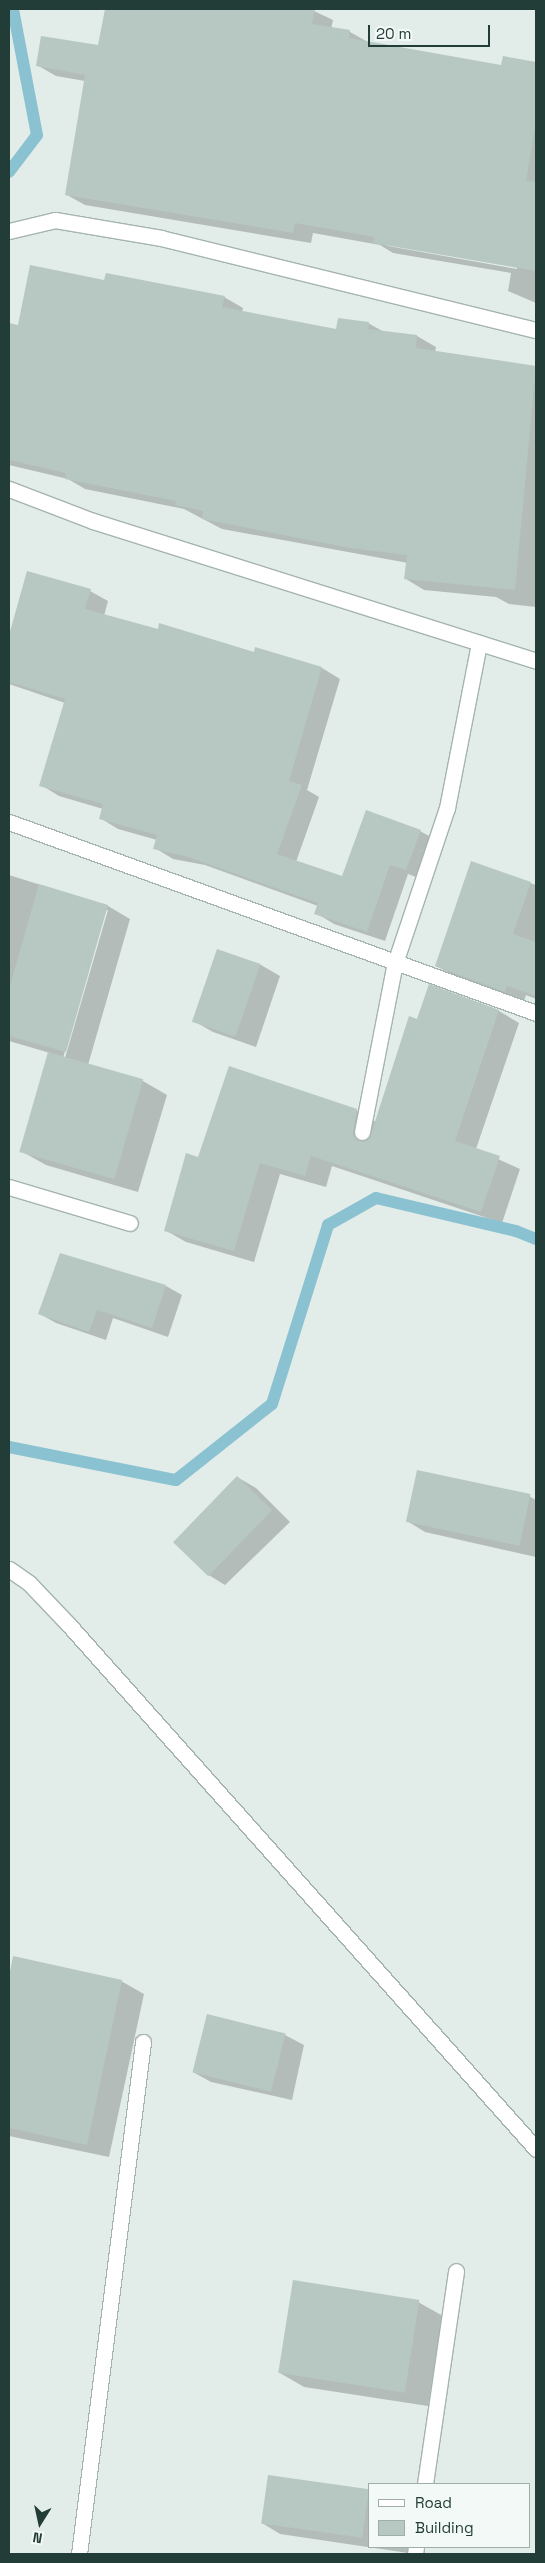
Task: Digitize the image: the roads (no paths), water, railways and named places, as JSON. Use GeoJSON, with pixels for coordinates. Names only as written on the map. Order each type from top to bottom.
{"type":"FeatureCollection","features":[{"type":"Feature","properties":{"kind":"street"},"geometry":{"type":"LineString","coordinates":[[9,231],[55,220],[161,238],[536,330]]}},
{"type":"Feature","properties":{"kind":"street"},"geometry":{"type":"LineString","coordinates":[[9,489],[93,521],[536,661]]}},
{"type":"Feature","properties":{"kind":"street"},"geometry":{"type":"LineString","coordinates":[[362,1132],[395,963],[447,808],[479,643]]}},
{"type":"Feature","properties":{"kind":"street"},"geometry":{"type":"LineString","coordinates":[[9,822],[536,1013]]}},
{"type":"Feature","properties":{"kind":"street"},"geometry":{"type":"LineString","coordinates":[[9,1187],[130,1223]]}},
{"type":"Feature","properties":{"kind":"street"},"geometry":{"type":"LineString","coordinates":[[9,1569],[29,1583],[68,1625],[536,2149]]}},
{"type":"Feature","properties":{"kind":"street"},"geometry":{"type":"LineString","coordinates":[[80,2554],[142,2042]]}},
{"type":"Feature","properties":{"kind":"street"},"geometry":{"type":"LineString","coordinates":[[425,2483],[456,2271]]}},
{"type":"Feature","properties":{"kind":"waterway"},"geometry":{"type":"LineString","coordinates":[[9,172],[37,135],[13,9]]}},
{"type":"Feature","properties":{"kind":"waterway"},"geometry":{"type":"LineString","coordinates":[[9,1447],[176,1480],[272,1404],[328,1225],[376,1198],[516,1231],[536,1239]]}}]}
